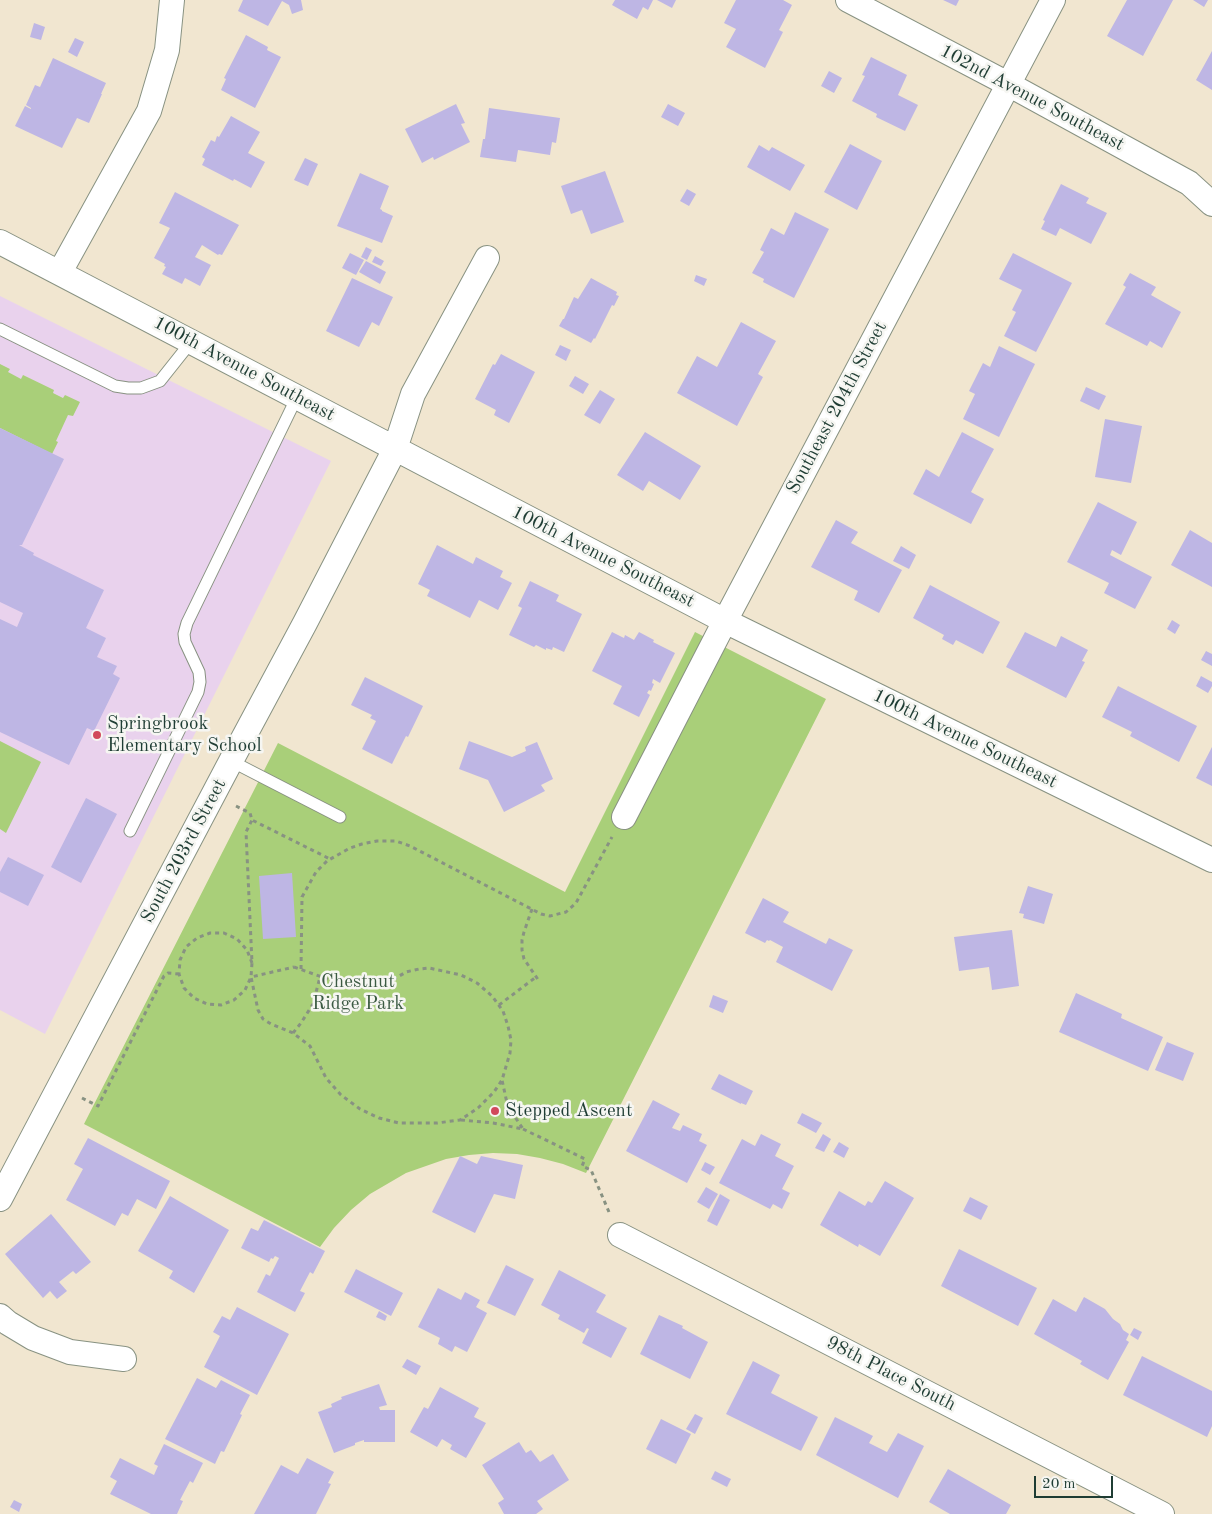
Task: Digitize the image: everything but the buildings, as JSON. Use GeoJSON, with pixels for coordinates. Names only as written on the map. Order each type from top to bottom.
{"type":"FeatureCollection","features":[{"type":"Feature","properties":{"kind":"street"},"geometry":{"type":"LineString","coordinates":[[60,272],[149,111],[167,50],[172,0]]}},
{"type":"Feature","properties":{"kind":"street","name":"102nd Avenue Southeast"},"geometry":{"type":"LineString","coordinates":[[848,0],[1008,84],[1189,183],[1212,204]]}},
{"type":"Feature","properties":{"kind":"street","name":"Southeast 204th Street"},"geometry":{"type":"LineString","coordinates":[[624,816],[1053,0]]}},
{"type":"Feature","properties":{"kind":"street","name":"100th Avenue Southeast"},"geometry":{"type":"LineString","coordinates":[[0,242],[725,621],[1212,860]]}},
{"type":"Feature","properties":{"kind":"street","name":"South 203rd Street"},"geometry":{"type":"LineString","coordinates":[[0,1199],[305,623],[395,449],[413,394],[487,258]]}},
{"type":"Feature","properties":{"kind":"street","name":"98th Place South"},"geometry":{"type":"LineString","coordinates":[[620,1235],[1162,1514]]}},
{"type":"Feature","properties":{"kind":"street"},"geometry":{"type":"LineString","coordinates":[[0,1316],[33,1338],[70,1352],[124,1359]]}},
{"type":"Feature","properties":{"kind":"lane"},"geometry":{"type":"LineString","coordinates":[[0,329],[115,386],[128,388],[141,388],[160,381],[191,342]]}},
{"type":"Feature","properties":{"kind":"lane"},"geometry":{"type":"LineString","coordinates":[[130,831],[198,692],[199,672],[185,642],[184,634],[187,623],[297,397]]}},
{"type":"Feature","properties":{"kind":"lane"},"geometry":{"type":"LineString","coordinates":[[231,761],[340,817]]}},
{"type":"Feature","properties":{"kind":"path"},"geometry":{"type":"LineString","coordinates":[[234,805],[250,814],[252,820],[246,832],[251,977],[258,1010],[263,1019],[293,1033],[310,1046],[326,1078],[341,1095],[360,1109],[379,1118],[398,1123],[437,1123],[460,1120],[493,1123],[523,1129],[585,1159],[582,1166],[591,1170],[620,1235]]}},
{"type":"Feature","properties":{"kind":"path"},"geometry":{"type":"LineString","coordinates":[[301,970],[302,897],[316,872],[330,859],[350,848],[377,841],[396,841],[410,846],[532,909],[550,916],[566,912],[576,903],[624,816]]}},
{"type":"Feature","properties":{"kind":"path"},"geometry":{"type":"LineString","coordinates":[[252,820],[330,859]]}},
{"type":"Feature","properties":{"kind":"path"},"geometry":{"type":"LineString","coordinates":[[532,909],[522,940],[522,950],[524,958],[539,981]]}},
{"type":"Feature","properties":{"kind":"path"},"geometry":{"type":"LineString","coordinates":[[251,977],[245,990],[234,1000],[221,1005],[207,1004],[194,998],[184,988],[180,974],[180,960],[186,947],[197,938],[210,933],[224,933],[237,939],[247,950],[252,963]]}},
{"type":"Feature","properties":{"kind":"path"},"geometry":{"type":"LineString","coordinates":[[251,977],[294,968],[346,986],[358,988],[386,984],[406,972],[430,968],[461,975],[477,983],[492,996],[503,1011],[511,1040],[510,1053],[502,1080],[494,1092],[478,1108],[460,1120]]}},
{"type":"Feature","properties":{"kind":"path"},"geometry":{"type":"LineString","coordinates":[[79,1097],[98,1106],[164,976],[180,974]]}},
{"type":"Feature","properties":{"kind":"path"},"geometry":{"type":"LineString","coordinates":[[293,1033],[314,1004],[320,977]]}},
{"type":"Feature","properties":{"kind":"path"},"geometry":{"type":"LineString","coordinates":[[499,1005],[536,977]]}},
{"type":"Feature","properties":{"kind":"path"},"geometry":{"type":"LineString","coordinates":[[502,1080],[507,1103],[523,1129]]}},
{"type":"Feature","properties":{"kind":"shaded area","name":"Springbrook Elementary School"},"geometry":{"type":"Polygon","coordinates":[[[0,296],[331,461],[45,1034],[0,1010],[0,296]]]}},
{"type":"Feature","properties":{"kind":"green space"},"geometry":{"type":"Polygon","coordinates":[[[0,364],[10,369],[8,372],[21,379],[23,375],[54,390],[53,393],[63,398],[65,395],[80,402],[73,416],[68,415],[52,454],[0,428],[0,364]]]}},
{"type":"Feature","properties":{"kind":"green space","name":"Chestnut Ridge Park"},"geometry":{"type":"Polygon","coordinates":[[[695,632],[826,699],[586,1173],[563,1164],[517,1154],[493,1153],[446,1159],[406,1173],[370,1194],[334,1228],[320,1247],[84,1124],[278,743],[565,892],[695,632]]]}},
{"type":"Feature","properties":{"kind":"green space"},"geometry":{"type":"Polygon","coordinates":[[[0,741],[41,762],[6,833],[0,829],[0,741]]]}},
{"type":"Feature","properties":{"kind":"place","name":"Springbrook Elementary School"},"geometry":{"type":"Point","coordinates":[97,735]}},
{"type":"Feature","properties":{"kind":"place","name":"Stepped Ascent"},"geometry":{"type":"Point","coordinates":[495,1111]}}]}
